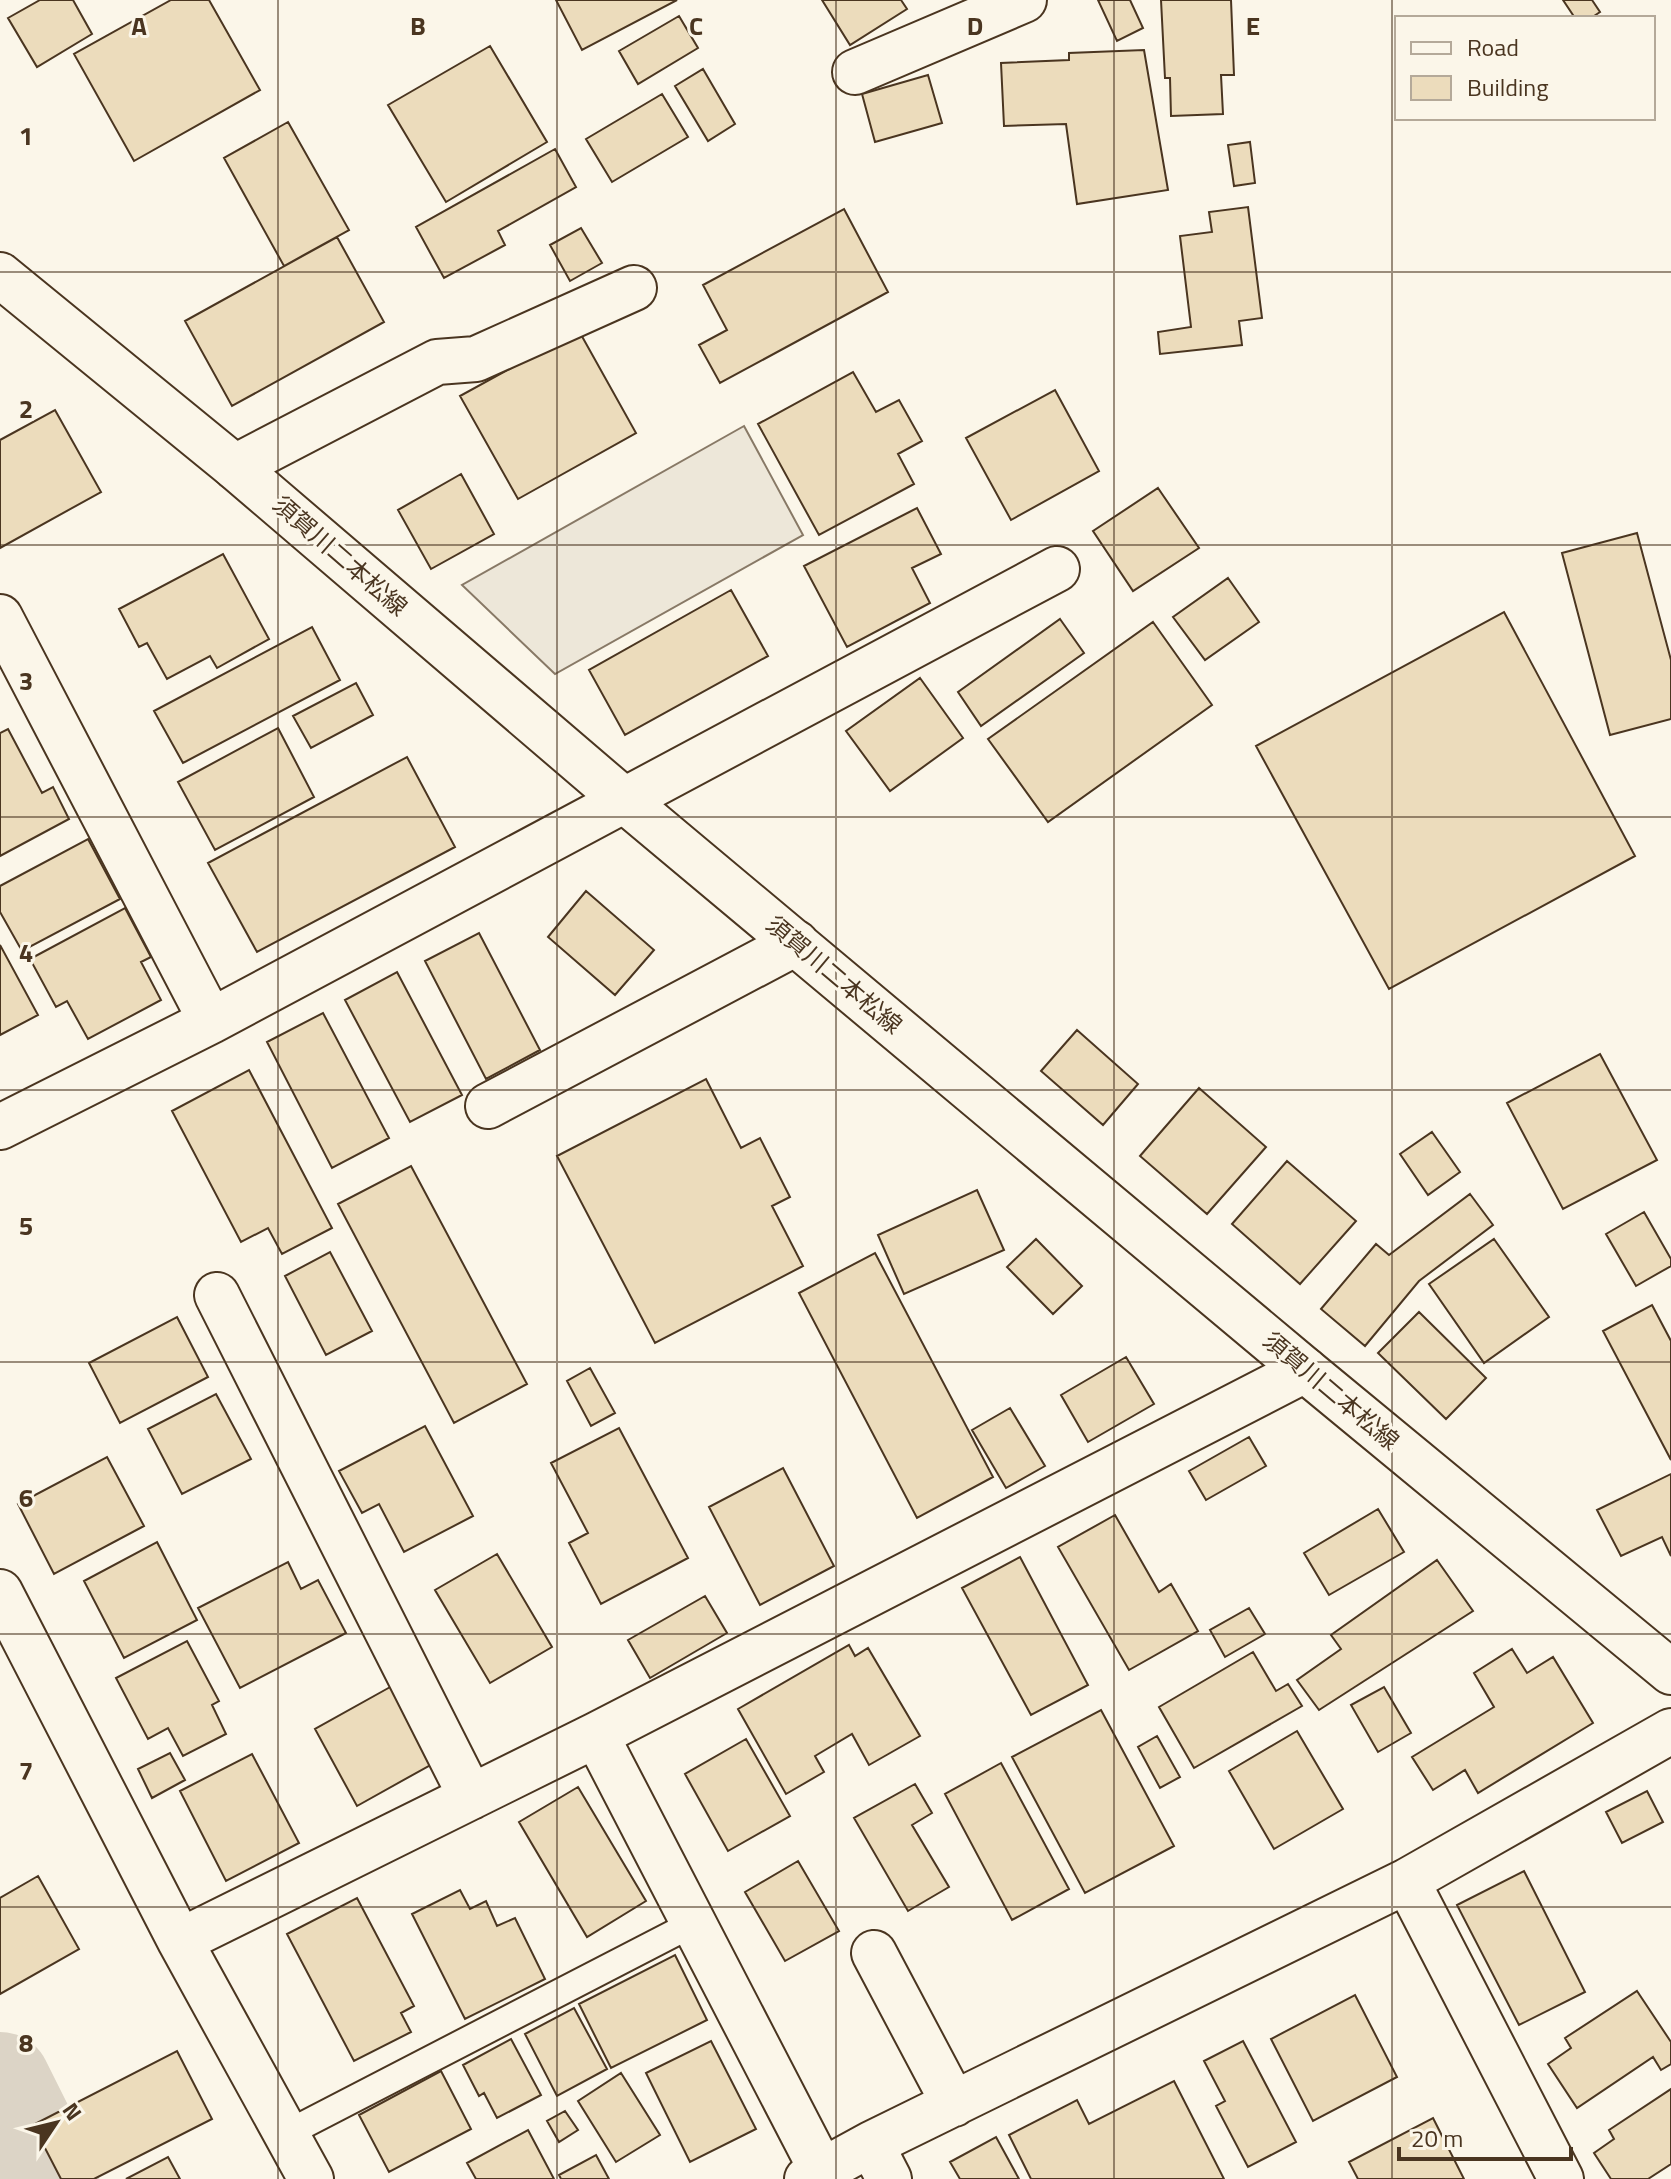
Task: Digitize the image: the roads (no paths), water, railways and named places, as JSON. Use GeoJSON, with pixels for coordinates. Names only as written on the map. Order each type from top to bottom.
{"type":"FeatureCollection","features":[{"type":"Feature","properties":{"kind":"street"},"geometry":{"type":"LineString","coordinates":[[855,72],[1024,0]]}},
{"type":"Feature","properties":{"kind":"street","name":"須賀川二本松線"},"geometry":{"type":"LineString","coordinates":[[0,275],[235,467],[624,800],[1671,1672]]}},
{"type":"Feature","properties":{"kind":"street"},"geometry":{"type":"LineString","coordinates":[[235,467],[437,362],[476,359],[634,288]]}},
{"type":"Feature","properties":{"kind":"street"},"geometry":{"type":"LineString","coordinates":[[0,1127],[211,1021],[1057,569]]}},
{"type":"Feature","properties":{"kind":"street"},"geometry":{"type":"LineString","coordinates":[[0,617],[211,1021]]}},
{"type":"Feature","properties":{"kind":"street"},"geometry":{"type":"LineString","coordinates":[[488,1106],[796,943]]}},
{"type":"Feature","properties":{"kind":"street"},"geometry":{"type":"LineString","coordinates":[[217,1295],[471,1797]]}},
{"type":"Feature","properties":{"kind":"street"},"geometry":{"type":"LineString","coordinates":[[180,1941],[596,1735],[1305,1370]]}},
{"type":"Feature","properties":{"kind":"street"},"geometry":{"type":"LineString","coordinates":[[0,1592],[180,1941],[311,2179]]}},
{"type":"Feature","properties":{"kind":"street"},"geometry":{"type":"LineString","coordinates":[[596,1735],[694,1923],[815,2175],[880,2162],[954,2104],[1407,1881],[1671,1731]]}},
{"type":"Feature","properties":{"kind":"street"},"geometry":{"type":"LineString","coordinates":[[1407,1881],[1561,2179]]}},
{"type":"Feature","properties":{"kind":"street"},"geometry":{"type":"LineString","coordinates":[[874,1953],[954,2104]]}},
{"type":"Feature","properties":{"kind":"lane"},"geometry":{"type":"LineString","coordinates":[[286,2134],[694,1923]]}},
{"type":"Feature","properties":{"kind":"waterway"},"geometry":{"type":"LineString","coordinates":[[0,2083],[48,2179]]}}]}
